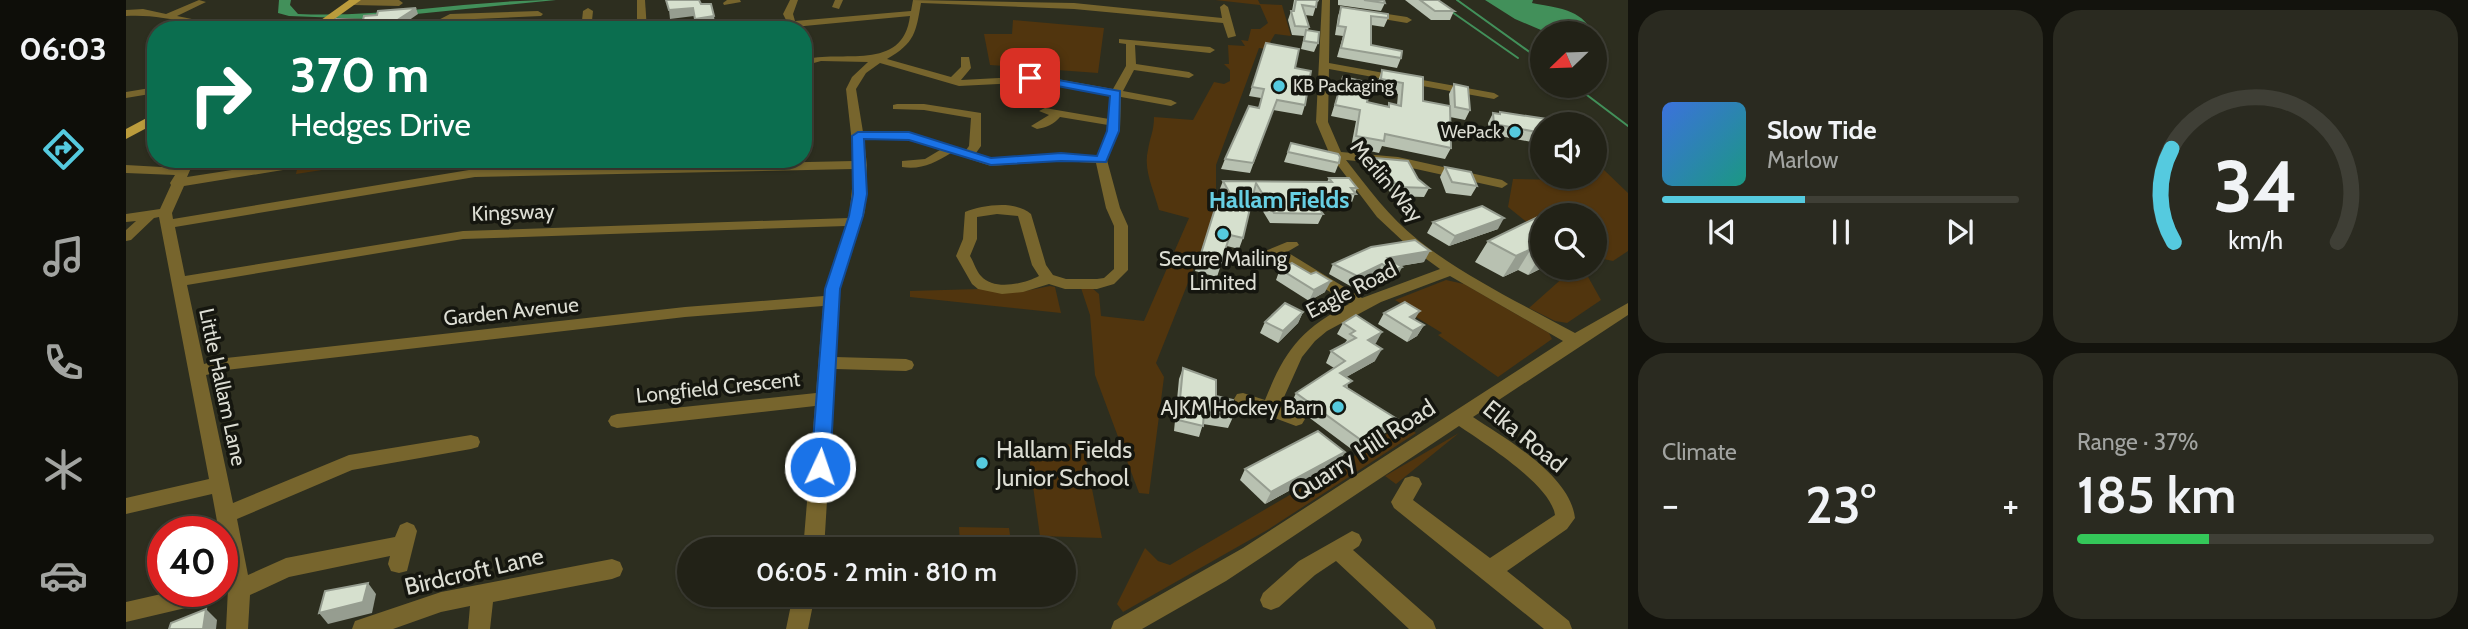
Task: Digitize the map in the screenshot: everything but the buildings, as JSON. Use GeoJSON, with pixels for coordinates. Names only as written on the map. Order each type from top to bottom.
{"type":"FeatureCollection","features":[{"type":"Feature","properties":{"kind":"main road"},"geometry":{"type":"LineString","coordinates":[[326,21],[355,1]]}},
{"type":"Feature","properties":{"kind":"main road"},"geometry":{"type":"LineString","coordinates":[[126,135],[147,122]]}},
{"type":"Feature","properties":{"kind":"street"},"geometry":{"type":"LineString","coordinates":[[641,0],[642,21]]}},
{"type":"Feature","properties":{"kind":"street"},"geometry":{"type":"LineString","coordinates":[[791,21],[789,12],[794,0]]}},
{"type":"Feature","properties":{"kind":"street"},"geometry":{"type":"LineString","coordinates":[[355,1],[394,3]]}},
{"type":"Feature","properties":{"kind":"street"},"geometry":{"type":"LineString","coordinates":[[168,16],[202,2]]}},
{"type":"Feature","properties":{"kind":"street"},"geometry":{"type":"LineString","coordinates":[[814,537],[831,300],[837,268],[854,222],[860,194],[861,165],[851,89],[858,75],[877,59],[899,47],[912,30],[916,5]]}},
{"type":"Feature","properties":{"kind":"street"},"geometry":{"type":"LineString","coordinates":[[812,21],[916,5],[1074,5],[1227,21]]}},
{"type":"Feature","properties":{"kind":"street","name":"Merlin Way"},"geometry":{"type":"LineString","coordinates":[[1331,6],[1322,122],[1336,155],[1396,228],[1451,270],[1574,340]]}},
{"type":"Feature","properties":{"kind":"street"},"geometry":{"type":"LineString","coordinates":[[131,7],[193,21]]}},
{"type":"Feature","properties":{"kind":"street"},"geometry":{"type":"LineString","coordinates":[[1224,7],[1231,36]]}},
{"type":"Feature","properties":{"kind":"street"},"geometry":{"type":"LineString","coordinates":[[588,21],[589,12]]}},
{"type":"Feature","properties":{"kind":"street"},"geometry":{"type":"LineString","coordinates":[[1351,12],[1401,18]]}},
{"type":"Feature","properties":{"kind":"street"},"geometry":{"type":"LineString","coordinates":[[441,21],[447,18],[538,15]]}},
{"type":"Feature","properties":{"kind":"street"},"geometry":{"type":"LineString","coordinates":[[1048,278],[1034,252],[1024,214],[1013,211],[978,211],[970,215],[970,239],[962,252],[978,282],[993,287],[1024,288],[1048,278],[1065,284],[1100,288],[1121,270],[1122,261],[1120,220],[1113,208],[1101,160],[1114,123],[1116,94],[1132,66],[1125,42],[1210,50]]}},
{"type":"Feature","properties":{"kind":"street"},"geometry":{"type":"LineString","coordinates":[[812,49],[899,47]]}},
{"type":"Feature","properties":{"kind":"street"},"geometry":{"type":"LineString","coordinates":[[812,60],[820,58],[877,59],[953,82],[975,84],[1040,79],[1171,103]]}},
{"type":"Feature","properties":{"kind":"street"},"geometry":{"type":"LineString","coordinates":[[953,82],[966,68],[965,59]]}},
{"type":"Feature","properties":{"kind":"street"},"geometry":{"type":"LineString","coordinates":[[1325,65],[1477,97],[1494,96]]}},
{"type":"Feature","properties":{"kind":"street"},"geometry":{"type":"LineString","coordinates":[[1132,66],[1189,75]]}},
{"type":"Feature","properties":{"kind":"street"},"geometry":{"type":"LineString","coordinates":[[126,94],[147,91]]}},
{"type":"Feature","properties":{"kind":"street"},"geometry":{"type":"LineString","coordinates":[[898,109],[924,107],[978,113],[975,146],[968,156]]}},
{"type":"Feature","properties":{"kind":"street"},"geometry":{"type":"LineString","coordinates":[[1037,126],[1049,122],[1050,112],[1114,123]]}},
{"type":"Feature","properties":{"kind":"street"},"geometry":{"type":"LineString","coordinates":[[140,126],[147,126]]}},
{"type":"Feature","properties":{"kind":"street"},"geometry":{"type":"LineString","coordinates":[[858,136],[909,136],[968,156],[1001,162],[1053,157],[1101,160]]}},
{"type":"Feature","properties":{"kind":"street"},"geometry":{"type":"LineString","coordinates":[[906,164],[928,162],[948,150]]}},
{"type":"Feature","properties":{"kind":"street"},"geometry":{"type":"LineString","coordinates":[[1336,155],[1469,171],[1502,184]]}},
{"type":"Feature","properties":{"kind":"street"},"geometry":{"type":"LineString","coordinates":[[812,164],[861,165]]}},
{"type":"Feature","properties":{"kind":"street"},"geometry":{"type":"LineString","coordinates":[[233,174],[236,168]]}},
{"type":"Feature","properties":{"kind":"street"},"geometry":{"type":"LineString","coordinates":[[126,169],[233,174],[261,168]]}},
{"type":"Feature","properties":{"kind":"street"},"geometry":{"type":"LineString","coordinates":[[486,172],[488,168]]}},
{"type":"Feature","properties":{"kind":"street"},"geometry":{"type":"LineString","coordinates":[[126,218],[160,218],[486,172],[544,168]]}},
{"type":"Feature","properties":{"kind":"street"},"geometry":{"type":"LineString","coordinates":[[126,237],[160,218],[182,171]]}},
{"type":"Feature","properties":{"kind":"street","name":"Little Hallam Lane"},"geometry":{"type":"LineString","coordinates":[[160,218],[178,282],[226,515]]}},
{"type":"Feature","properties":{"kind":"street","name":"Kingsway"},"geometry":{"type":"LineString","coordinates":[[178,282],[463,235],[854,222]]}},
{"type":"Feature","properties":{"kind":"street"},"geometry":{"type":"LineString","coordinates":[[1292,245],[1270,254],[1363,306]]}},
{"type":"Feature","properties":{"kind":"street","name":"Eagle Road"},"geometry":{"type":"LineString","coordinates":[[1270,409],[1292,361],[1307,339],[1319,329],[1363,306],[1451,270]]}},
{"type":"Feature","properties":{"kind":"street","name":"Garden Avenue"},"geometry":{"type":"LineString","coordinates":[[197,372],[235,363],[407,343],[702,310],[831,300]]}},
{"type":"Feature","properties":{"kind":"street","name":"Quarry Hill Road"},"geometry":{"type":"LineString","coordinates":[[1122,629],[1247,557],[1461,418],[1574,340],[1628,308]]}},
{"type":"Feature","properties":{"kind":"street"},"geometry":{"type":"LineString","coordinates":[[826,363],[906,365]]}},
{"type":"Feature","properties":{"kind":"street","name":"Longfield Crescent"},"geometry":{"type":"LineString","coordinates":[[617,421],[824,399]]}},
{"type":"Feature","properties":{"kind":"street"},"geometry":{"type":"LineString","coordinates":[[1243,399],[1296,419]]}},
{"type":"Feature","properties":{"kind":"street","name":"Elka Road"},"geometry":{"type":"LineString","coordinates":[[1461,418],[1526,466],[1557,494],[1567,512],[1560,523],[1490,570]]}},
{"type":"Feature","properties":{"kind":"street"},"geometry":{"type":"LineString","coordinates":[[226,515],[349,463],[471,442]]}},
{"type":"Feature","properties":{"kind":"street"},"geometry":{"type":"LineString","coordinates":[[126,506],[220,484]]}},
{"type":"Feature","properties":{"kind":"street"},"geometry":{"type":"LineString","coordinates":[[1412,484],[1401,502],[1561,629]]}},
{"type":"Feature","properties":{"kind":"street"},"geometry":{"type":"LineString","coordinates":[[1271,600],[1307,568],[1345,545],[1425,629]]}},
{"type":"Feature","properties":{"kind":"street"},"geometry":{"type":"LineString","coordinates":[[238,585],[286,568],[403,546]]}},
{"type":"Feature","properties":{"kind":"street","name":"Birdcroft Lane"},"geometry":{"type":"LineString","coordinates":[[363,629],[417,609],[603,566]]}},
{"type":"Feature","properties":{"kind":"street"},"geometry":{"type":"LineString","coordinates":[[479,629],[482,594]]}},
{"type":"Feature","properties":{"kind":"street"},"geometry":{"type":"LineString","coordinates":[[126,612],[147,607]]}},
{"type":"Feature","properties":{"kind":"street","name":"Little Hallam Lane"},"geometry":{"type":"LineString","coordinates":[[235,607],[237,629]]}},
{"type":"Feature","properties":{"kind":"street"},"geometry":{"type":"LineString","coordinates":[[797,629],[802,607]]}},
{"type":"Feature","properties":{"kind":"shaded area"},"geometry":{"type":"Polygon","coordinates":[[[279,0],[291,0],[290,5],[298,14],[330,15],[556,0],[367,19],[289,16],[278,13],[279,0]]]}},
{"type":"Feature","properties":{"kind":"shaded area"},"geometry":{"type":"Polygon","coordinates":[[[1215,0],[1258,0],[1260,4],[1282,5],[1291,36],[1275,34],[1266,49],[1259,48],[1216,165],[1216,206],[1156,363],[1164,377],[1149,494],[1139,493],[1095,375],[1090,315],[1081,288],[1092,288],[1099,294],[1101,316],[1144,321],[1189,218],[1159,210],[1147,165],[1154,117],[1193,120],[1214,82],[1224,84],[1230,81],[1230,70],[1224,64],[1229,64],[1228,45],[1245,46],[1241,40],[1248,41],[1251,29],[1260,29],[1268,23],[1260,5],[1215,0]]]}},
{"type":"Feature","properties":{"kind":"shaded area"},"geometry":{"type":"Polygon","coordinates":[[[1485,0],[1533,0],[1532,3],[1562,9],[1585,21],[1530,21],[1530,25],[1485,0]]]}},
{"type":"Feature","properties":{"kind":"shaded area"},"geometry":{"type":"Polygon","coordinates":[[[1013,20],[1104,28],[1098,73],[990,65],[984,34],[1012,34],[1013,20]]]}},
{"type":"Feature","properties":{"kind":"shaded area"},"geometry":{"type":"Polygon","coordinates":[[[297,168],[335,168],[296,174],[297,168]]]}},
{"type":"Feature","properties":{"kind":"shaded area"},"geometry":{"type":"Polygon","coordinates":[[[1607,173],[1628,193],[1628,251],[1613,261],[1607,260],[1607,203],[1530,203],[1530,225],[1508,207],[1513,179],[1530,179],[1530,189],[1607,189],[1607,173]]]}},
{"type":"Feature","properties":{"kind":"shaded area"},"geometry":{"type":"Polygon","coordinates":[[[1446,280],[1464,284],[1549,333],[1552,339],[1498,377],[1438,335],[1442,333],[1398,306],[1402,304],[1395,300],[1446,280]]]}},
{"type":"Feature","properties":{"kind":"shaded area"},"geometry":{"type":"Polygon","coordinates":[[[1560,280],[1590,280],[1601,300],[1567,323],[1555,321],[1529,308],[1560,280]]]}},
{"type":"Feature","properties":{"kind":"shaded area"},"geometry":{"type":"Polygon","coordinates":[[[1055,287],[1061,313],[910,297],[910,291],[1025,291],[1055,287]]]}},
{"type":"Feature","properties":{"kind":"shaded area"},"geometry":{"type":"Polygon","coordinates":[[[1403,423],[1416,433],[1269,529],[1123,612],[1117,604],[1145,548],[1158,561],[1170,565],[1341,465],[1403,423]]]}},
{"type":"Feature","properties":{"kind":"shaded area"},"geometry":{"type":"Polygon","coordinates":[[[1459,433],[1396,484],[1385,476],[1459,433]]]}},
{"type":"Feature","properties":{"kind":"shaded area"},"geometry":{"type":"Polygon","coordinates":[[[1027,443],[1083,445],[1102,538],[1040,536],[1027,443]]]}},
{"type":"Feature","properties":{"kind":"shaded area"},"geometry":{"type":"Polygon","coordinates":[[[959,527],[1009,528],[1010,537],[960,537],[959,527]]]}},
{"type":"Feature","properties":{"kind":"waterway"},"geometry":{"type":"LineString","coordinates":[[1457,0],[1530,52]]}},
{"type":"Feature","properties":{"kind":"waterway"},"geometry":{"type":"LineString","coordinates":[[1452,12],[1518,58]]}},
{"type":"Feature","properties":{"kind":"waterway"},"geometry":{"type":"LineString","coordinates":[[1591,98],[1628,126]]}},
{"type":"Feature","properties":{"kind":"place","name":"KB Packaging"},"geometry":{"type":"Point","coordinates":[1279,86]}},
{"type":"Feature","properties":{"kind":"place","name":"WePack"},"geometry":{"type":"Point","coordinates":[1515,132]}},
{"type":"Feature","properties":{"kind":"place","name":"Secure Mailing Limited"},"geometry":{"type":"Point","coordinates":[1223,234]}},
{"type":"Feature","properties":{"kind":"place","name":"AJKM Hockey Barn"},"geometry":{"type":"Point","coordinates":[1338,407]}},
{"type":"Feature","properties":{"kind":"place","name":"Hallam Fields Junior School"},"geometry":{"type":"Point","coordinates":[982,463]}},
{"type":"Feature","properties":{"kind":"district","name":"Hallam Fields"},"geometry":{"type":"Point","coordinates":[1279,199]}},
{"type":"Feature","properties":{"kind":"route"},"geometry":{"type":"LineString","coordinates":[[820,467],[832,289],[856,216],[860,194],[858,136],[909,136],[991,162],[1061,157],[1101,160],[1113,131],[1116,94],[1030,78]]}}]}
